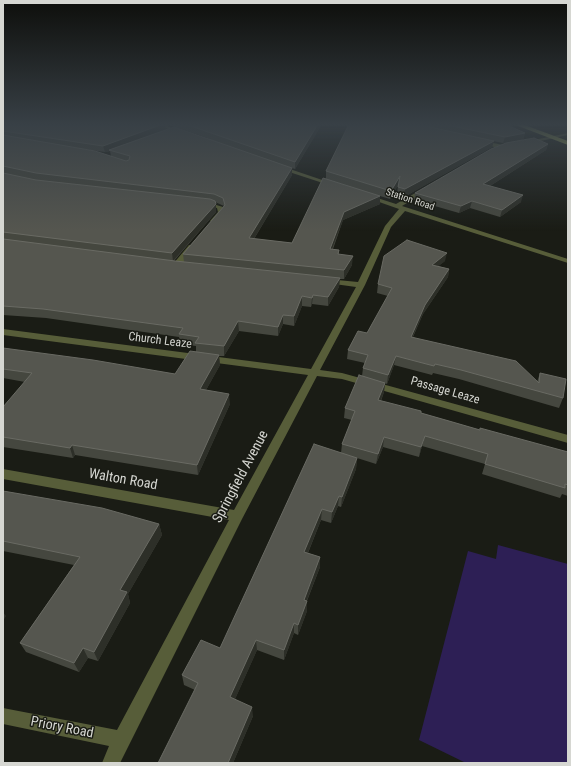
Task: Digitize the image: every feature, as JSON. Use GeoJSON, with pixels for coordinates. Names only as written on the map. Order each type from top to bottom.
{"type":"FeatureCollection","features":[{"type":"Feature","properties":{"kind":"street"},"geometry":{"type":"LineString","coordinates":[[270,165],[337,187]]}},
{"type":"Feature","properties":{"kind":"street","name":"Springfield Avenue"},"geometry":{"type":"LineString","coordinates":[[111,763],[121,740],[237,516],[361,285],[388,226],[400,207],[430,187]]}},
{"type":"Feature","properties":{"kind":"street","name":"Station Road"},"geometry":{"type":"LineString","coordinates":[[360,194],[568,261]]}},
{"type":"Feature","properties":{"kind":"street"},"geometry":{"type":"LineString","coordinates":[[196,203],[220,207],[221,212],[211,224]]}},
{"type":"Feature","properties":{"kind":"street"},"geometry":{"type":"LineString","coordinates":[[176,266],[196,242]]}},
{"type":"Feature","properties":{"kind":"street"},"geometry":{"type":"LineString","coordinates":[[322,281],[361,285]]}},
{"type":"Feature","properties":{"kind":"street","name":"Church Leaze"},"geometry":{"type":"LineString","coordinates":[[3,332],[313,372]]}},
{"type":"Feature","properties":{"kind":"street","name":"Passage Leaze"},"geometry":{"type":"LineString","coordinates":[[313,372],[342,376],[568,439]]}},
{"type":"Feature","properties":{"kind":"street","name":"Walton Road"},"geometry":{"type":"LineString","coordinates":[[3,474],[237,516]]}},
{"type":"Feature","properties":{"kind":"street","name":"Priory Road"},"geometry":{"type":"LineString","coordinates":[[3,716],[121,740]]}},
{"type":"Feature","properties":{"kind":"shaded area"},"geometry":{"type":"Polygon","coordinates":[[[498,545],[568,564],[568,763],[466,763],[419,740],[468,551],[496,559],[498,545]]]}},
{"type":"Feature","properties":{"kind":"building"},"geometry":{"type":"Polygon","coordinates":[[[3,160],[268,160],[292,168],[249,238],[292,243],[323,178],[380,196],[344,212],[330,249],[339,250],[338,254],[353,256],[344,270],[183,254],[225,205],[223,198],[214,194],[36,173],[3,166],[3,160]]]}},
{"type":"Feature","properties":{"kind":"building"},"geometry":{"type":"Polygon","coordinates":[[[332,160],[459,160],[405,189],[398,187],[400,176],[391,191],[326,171],[332,160]]]}},
{"type":"Feature","properties":{"kind":"building"},"geometry":{"type":"Polygon","coordinates":[[[472,160],[522,160],[483,184],[523,195],[502,210],[472,201],[461,206],[415,193],[472,160]]]}},
{"type":"Feature","properties":{"kind":"building"},"geometry":{"type":"Polygon","coordinates":[[[3,173],[36,180],[210,199],[215,201],[216,204],[172,253],[3,232],[3,173]]]}},
{"type":"Feature","properties":{"kind":"building"},"geometry":{"type":"Polygon","coordinates":[[[3,239],[175,261],[340,278],[328,297],[313,295],[312,298],[302,296],[294,316],[283,315],[278,327],[238,321],[224,346],[195,343],[199,337],[179,334],[183,328],[43,309],[3,306],[3,239]]]}},
{"type":"Feature","properties":{"kind":"building"},"geometry":{"type":"Polygon","coordinates":[[[407,240],[447,253],[432,265],[449,269],[425,305],[411,337],[516,361],[539,383],[540,373],[566,379],[563,398],[461,370],[435,364],[434,366],[396,356],[388,375],[363,368],[368,355],[348,350],[358,331],[367,333],[392,288],[378,284],[384,256],[407,240]]]}},
{"type":"Feature","properties":{"kind":"building"},"geometry":{"type":"Polygon","coordinates":[[[3,348],[93,360],[175,374],[190,351],[219,355],[200,389],[229,394],[197,465],[72,445],[70,448],[3,437],[3,407],[32,373],[3,369],[3,348]]]}},
{"type":"Feature","properties":{"kind":"building"},"geometry":{"type":"Polygon","coordinates":[[[359,375],[385,383],[378,400],[421,411],[421,413],[480,430],[480,428],[568,452],[568,485],[565,484],[565,488],[485,464],[488,454],[425,436],[421,447],[384,437],[378,454],[342,444],[355,411],[345,408],[359,375]]]}},
{"type":"Feature","properties":{"kind":"building"},"geometry":{"type":"Polygon","coordinates":[[[314,444],[357,458],[342,497],[339,496],[332,512],[322,509],[304,552],[320,557],[304,600],[307,601],[298,625],[294,623],[284,650],[256,640],[230,697],[252,707],[228,763],[158,763],[198,683],[182,675],[201,640],[220,648],[314,444]]]}},
{"type":"Feature","properties":{"kind":"building"},"geometry":{"type":"Polygon","coordinates":[[[3,491],[102,508],[159,524],[120,590],[127,592],[94,652],[83,648],[74,663],[20,643],[80,557],[3,541],[3,491]]]}}]}
